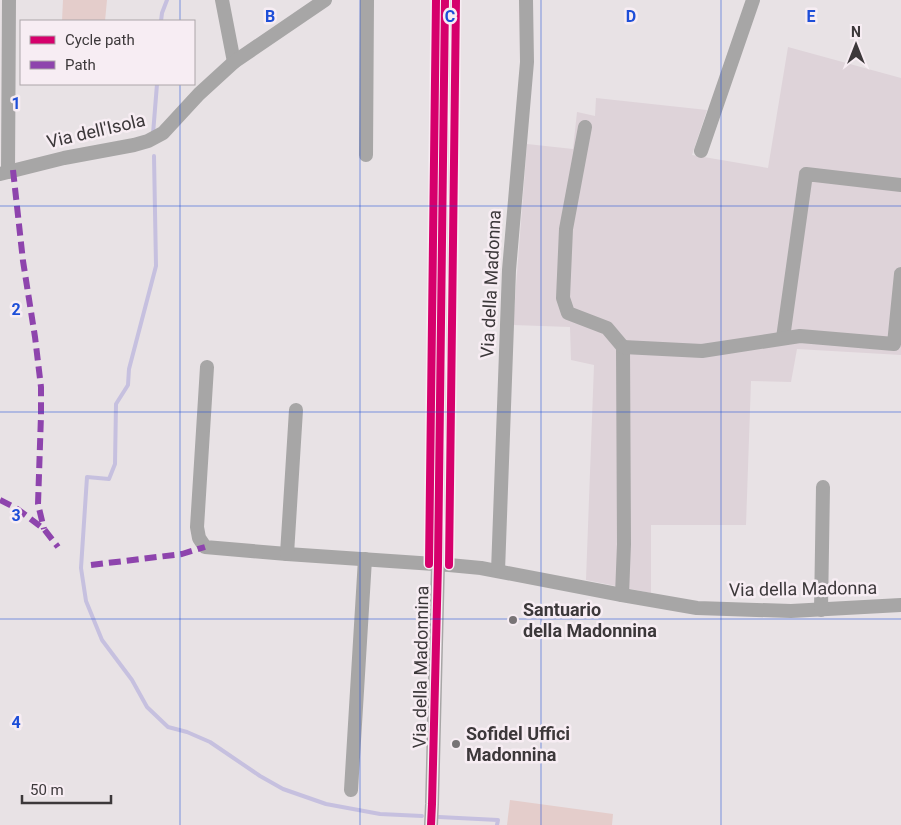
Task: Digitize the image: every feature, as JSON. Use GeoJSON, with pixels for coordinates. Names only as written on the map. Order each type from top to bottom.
{"type":"FeatureCollection","features":[{"type":"Feature","properties":{"kind":"street"},"geometry":{"type":"LineString","coordinates":[[4,173],[9,0]]}},
{"type":"Feature","properties":{"kind":"street"},"geometry":{"type":"LineString","coordinates":[[222,0],[234,62]]}},
{"type":"Feature","properties":{"kind":"street","name":"Via dell'Isola"},"geometry":{"type":"LineString","coordinates":[[4,173],[64,158],[148,142],[163,133],[199,94],[234,62],[325,0]]}},
{"type":"Feature","properties":{"kind":"street"},"geometry":{"type":"LineString","coordinates":[[366,155],[367,0]]}},
{"type":"Feature","properties":{"kind":"street","name":"Via della Madonnina"},"geometry":{"type":"LineString","coordinates":[[431,825],[438,564],[446,0]]}},
{"type":"Feature","properties":{"kind":"street","name":"Via della Madonna"},"geometry":{"type":"LineString","coordinates":[[498,571],[508,270],[526,62],[526,0]]}},
{"type":"Feature","properties":{"kind":"street"},"geometry":{"type":"LineString","coordinates":[[701,151],[752,0]]}},
{"type":"Feature","properties":{"kind":"street"},"geometry":{"type":"LineString","coordinates":[[585,128],[566,229],[563,298],[568,313],[607,328],[623,348],[624,544],[622,595]]}},
{"type":"Feature","properties":{"kind":"street"},"geometry":{"type":"LineString","coordinates":[[783,338],[806,174],[901,184]]}},
{"type":"Feature","properties":{"kind":"street"},"geometry":{"type":"LineString","coordinates":[[623,348],[702,351],[800,336],[894,344],[901,274]]}},
{"type":"Feature","properties":{"kind":"street","name":"Via della Madonna"},"geometry":{"type":"LineString","coordinates":[[207,367],[197,527],[199,538],[205,547],[438,564],[498,571],[697,608],[791,611],[901,605]]}},
{"type":"Feature","properties":{"kind":"street"},"geometry":{"type":"LineString","coordinates":[[287,554],[296,410]]}},
{"type":"Feature","properties":{"kind":"street"},"geometry":{"type":"LineString","coordinates":[[821,610],[823,486]]}},
{"type":"Feature","properties":{"kind":"street"},"geometry":{"type":"LineString","coordinates":[[351,790],[366,559]]}},
{"type":"Feature","properties":{"kind":"shaded area"},"geometry":{"type":"Polygon","coordinates":[[[63,0],[107,0],[105,20],[62,20],[63,0]]]}},
{"type":"Feature","properties":{"kind":"shaded area"},"geometry":{"type":"Polygon","coordinates":[[[788,47],[901,78],[901,355],[797,349],[791,382],[751,381],[746,525],[651,525],[651,593],[586,580],[594,365],[571,360],[570,327],[513,325],[527,144],[573,149],[577,112],[595,116],[596,98],[707,110],[692,155],[768,168],[788,47]]]}},
{"type":"Feature","properties":{"kind":"shaded area"},"geometry":{"type":"Polygon","coordinates":[[[510,800],[613,814],[612,825],[507,825],[510,800]]]}},
{"type":"Feature","properties":{"kind":"waterway"},"geometry":{"type":"LineString","coordinates":[[161,20],[167,0]]}},
{"type":"Feature","properties":{"kind":"waterway"},"geometry":{"type":"LineString","coordinates":[[153,134],[157,85]]}},
{"type":"Feature","properties":{"kind":"waterway"},"geometry":{"type":"LineString","coordinates":[[154,156],[156,266],[129,369],[128,385],[116,404],[115,464],[109,479],[87,477],[81,568],[86,601],[102,640],[132,680],[147,707],[168,727],[187,732],[210,742],[260,776],[283,789],[326,804],[380,814],[422,816]]}},
{"type":"Feature","properties":{"kind":"waterway"},"geometry":{"type":"LineString","coordinates":[[439,817],[498,820],[497,825]]}},
{"type":"Feature","properties":{"kind":"marked path"},"geometry":{"type":"LineString","coordinates":[[13,170],[23,261],[41,387],[38,504],[44,529]]}},
{"type":"Feature","properties":{"kind":"marked path"},"geometry":{"type":"LineString","coordinates":[[0,500],[16,508],[44,529],[58,547]]}},
{"type":"Feature","properties":{"kind":"marked path"},"geometry":{"type":"LineString","coordinates":[[91,565],[182,554],[205,547]]}},
{"type":"Feature","properties":{"kind":"cycle path"},"geometry":{"type":"LineString","coordinates":[[429,564],[436,0]]}},
{"type":"Feature","properties":{"kind":"cycle path"},"geometry":{"type":"LineString","coordinates":[[431,825],[438,564],[445,0]]}},
{"type":"Feature","properties":{"kind":"cycle path"},"geometry":{"type":"LineString","coordinates":[[449,565],[456,0]]}},
{"type":"Feature","properties":{"kind":"place","name":"Santuario della Madonnina"},"geometry":{"type":"Point","coordinates":[513,620]}},
{"type":"Feature","properties":{"kind":"place","name":"Sofidel Uffici Madonnina"},"geometry":{"type":"Point","coordinates":[456,744]}}]}
